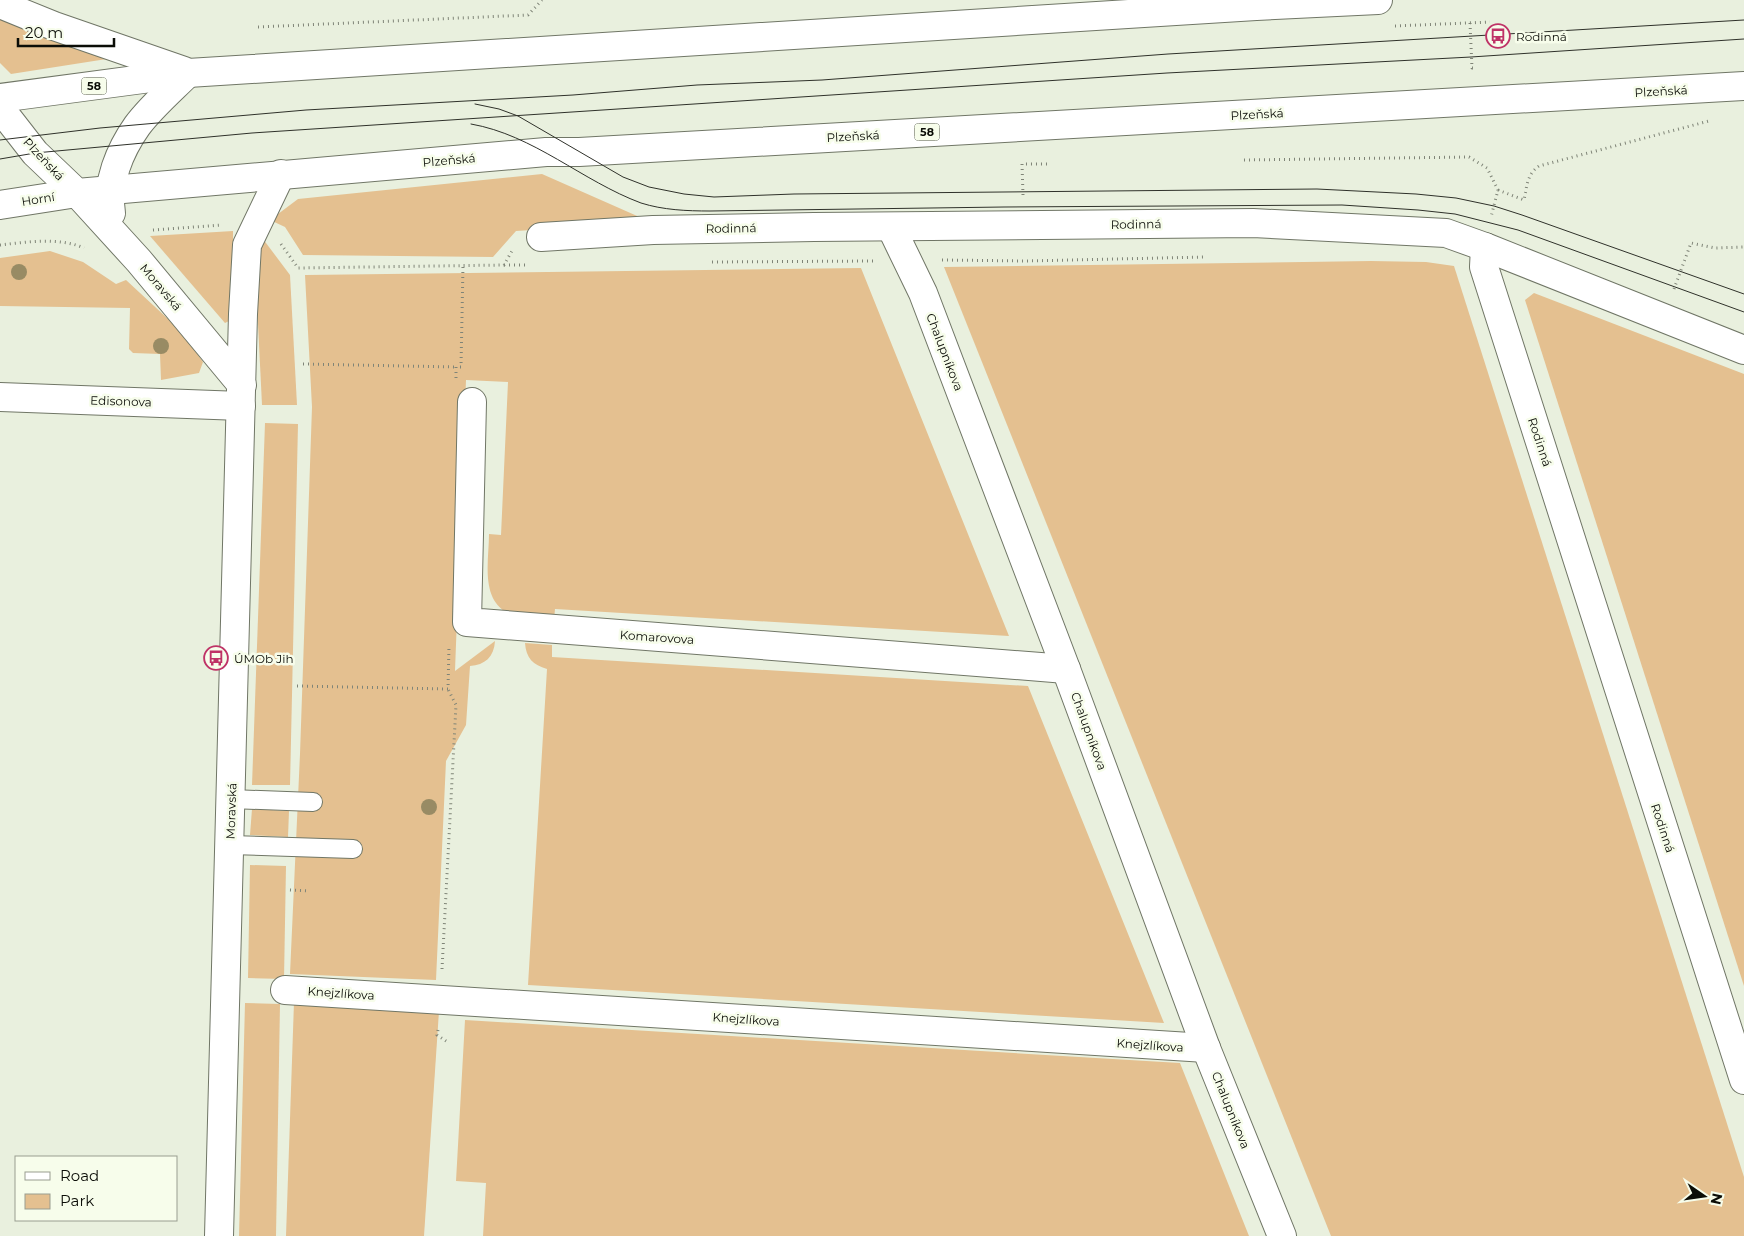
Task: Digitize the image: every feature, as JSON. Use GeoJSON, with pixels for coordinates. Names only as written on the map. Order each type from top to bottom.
{"type":"FeatureCollection","features":[{"type":"Feature","properties":{"kind":"street","name":"58"},"geometry":{"type":"LineString","coordinates":[[0,98],[188,72],[1261,3],[1378,0]]}},
{"type":"Feature","properties":{"kind":"street"},"geometry":{"type":"LineString","coordinates":[[0,4],[54,26],[188,72],[138,125],[125,145],[117,164],[110,190],[114,234]]}},
{"type":"Feature","properties":{"kind":"street","name":"Plzeňská"},"geometry":{"type":"LineString","coordinates":[[0,108],[36,153],[77,193],[546,152],[580,152],[1744,86]]}},
{"type":"Feature","properties":{"kind":"street","name":"Moravská"},"geometry":{"type":"LineString","coordinates":[[219,1236],[241,396],[247,245],[281,174]]}},
{"type":"Feature","properties":{"kind":"street","name":"Moravská"},"geometry":{"type":"LineString","coordinates":[[77,193],[139,261],[241,396]]}},
{"type":"Feature","properties":{"kind":"street","name":"Horní"},"geometry":{"type":"LineString","coordinates":[[0,205],[77,193]]}},
{"type":"Feature","properties":{"kind":"street","name":"Rodinná"},"geometry":{"type":"LineString","coordinates":[[540,236],[653,230],[1253,223],[1446,234],[1484,247],[1484,267],[1744,1080]]}},
{"type":"Feature","properties":{"kind":"street","name":"Chalupníkova"},"geometry":{"type":"LineString","coordinates":[[892,227],[923,293],[1066,669],[1206,1048],[1282,1236]]}},
{"type":"Feature","properties":{"kind":"street"},"geometry":{"type":"LineString","coordinates":[[1484,247],[1744,350]]}},
{"type":"Feature","properties":{"kind":"street","name":"Komarovova"},"geometry":{"type":"LineString","coordinates":[[464,394],[468,622],[1066,669]]}},
{"type":"Feature","properties":{"kind":"street","name":"Edisonova"},"geometry":{"type":"LineString","coordinates":[[0,397],[241,396]]}},
{"type":"Feature","properties":{"kind":"street","name":"Knejzlíkova"},"geometry":{"type":"LineString","coordinates":[[285,990],[1206,1048]]}},
{"type":"Feature","properties":{"kind":"lane"},"geometry":{"type":"LineString","coordinates":[[231,799],[313,802]]}},
{"type":"Feature","properties":{"kind":"lane"},"geometry":{"type":"LineString","coordinates":[[230,845],[353,849]]}},
{"type":"Feature","properties":{"kind":"path"},"geometry":{"type":"LineString","coordinates":[[258,27],[528,15],[542,0]]}},
{"type":"Feature","properties":{"kind":"path"},"geometry":{"type":"LineString","coordinates":[[1470,23],[1472,68],[1479,68]]}},
{"type":"Feature","properties":{"kind":"path"},"geometry":{"type":"LineString","coordinates":[[1244,160],[1469,157],[1487,168],[1498,190],[1524,200],[1528,178],[1533,170],[1539,166],[1716,119]]}},
{"type":"Feature","properties":{"kind":"path"},"geometry":{"type":"LineString","coordinates":[[148,230],[225,224],[274,232],[298,268],[531,265]]}},
{"type":"Feature","properties":{"kind":"path"},"geometry":{"type":"LineString","coordinates":[[504,264],[515,245],[540,236]]}},
{"type":"Feature","properties":{"kind":"path"},"geometry":{"type":"LineString","coordinates":[[0,245],[29,242],[71,242],[86,249]]}},
{"type":"Feature","properties":{"kind":"path"},"geometry":{"type":"LineString","coordinates":[[1692,243],[1715,248],[1744,247]]}},
{"type":"Feature","properties":{"kind":"path"},"geometry":{"type":"LineString","coordinates":[[705,262],[1026,261],[1211,256]]}},
{"type":"Feature","properties":{"kind":"path"},"geometry":{"type":"LineString","coordinates":[[303,364],[461,367],[463,265]]}},
{"type":"Feature","properties":{"kind":"path"},"geometry":{"type":"LineString","coordinates":[[456,367],[464,394]]}},
{"type":"Feature","properties":{"kind":"path"},"geometry":{"type":"LineString","coordinates":[[449,641],[448,690],[456,705],[438,1035],[449,1043]]}},
{"type":"Feature","properties":{"kind":"path"},"geometry":{"type":"LineString","coordinates":[[297,686],[448,690]]}},
{"type":"Feature","properties":{"kind":"path"},"geometry":{"type":"LineString","coordinates":[[290,890],[309,891]]}},
{"type":"Feature","properties":{"kind":"green space"},"geometry":{"type":"Polygon","coordinates":[[[0,17],[113,58],[11,74],[0,63],[0,17]]]}},
{"type":"Feature","properties":{"kind":"green space"},"geometry":{"type":"Polygon","coordinates":[[[542,174],[644,219],[579,227],[516,231],[493,257],[303,255],[285,227],[270,220],[298,199],[542,174]]]}},
{"type":"Feature","properties":{"kind":"green space"},"geometry":{"type":"Polygon","coordinates":[[[233,231],[233,319],[225,323],[150,236],[233,231]]]}},
{"type":"Feature","properties":{"kind":"green space"},"geometry":{"type":"Polygon","coordinates":[[[263,239],[290,275],[297,405],[262,405],[255,263],[263,239]]]}},
{"type":"Feature","properties":{"kind":"green space"},"geometry":{"type":"Polygon","coordinates":[[[50,251],[83,262],[116,284],[126,280],[181,331],[203,362],[199,373],[161,380],[160,354],[133,353],[129,349],[130,308],[0,306],[0,258],[50,251]]]}},
{"type":"Feature","properties":{"kind":"green space"},"geometry":{"type":"Polygon","coordinates":[[[1371,261],[1426,262],[1454,266],[1744,1177],[1744,1236],[1331,1236],[944,267],[1371,261]]]}},
{"type":"Feature","properties":{"kind":"green space"},"geometry":{"type":"Polygon","coordinates":[[[861,268],[1009,636],[555,609],[554,620],[512,615],[499,607],[493,598],[488,578],[489,534],[501,535],[508,382],[466,380],[455,671],[495,641],[493,652],[488,659],[480,664],[470,666],[466,725],[446,761],[436,980],[290,974],[312,407],[305,275],[861,268]]]}},
{"type":"Feature","properties":{"kind":"green space"},"geometry":{"type":"Polygon","coordinates":[[[1534,293],[1744,374],[1744,986],[1525,300],[1534,293]]]}},
{"type":"Feature","properties":{"kind":"green space"},"geometry":{"type":"Polygon","coordinates":[[[265,423],[298,424],[290,785],[252,785],[265,423]]]}},
{"type":"Feature","properties":{"kind":"green space"},"geometry":{"type":"Polygon","coordinates":[[[525,643],[552,645],[552,657],[1028,686],[1164,1023],[528,985],[547,669],[531,660],[525,643]]]}},
{"type":"Feature","properties":{"kind":"green space"},"geometry":{"type":"Polygon","coordinates":[[[252,809],[289,811],[288,837],[250,835],[252,809]]]}},
{"type":"Feature","properties":{"kind":"green space"},"geometry":{"type":"Polygon","coordinates":[[[250,865],[286,866],[284,979],[248,978],[250,865]]]}},
{"type":"Feature","properties":{"kind":"green space"},"geometry":{"type":"Polygon","coordinates":[[[294,1002],[439,1011],[424,1236],[286,1236],[294,1002]]]}},
{"type":"Feature","properties":{"kind":"green space"},"geometry":{"type":"Polygon","coordinates":[[[245,1003],[280,1004],[276,1236],[239,1236],[245,1003]]]}},
{"type":"Feature","properties":{"kind":"green space"},"geometry":{"type":"Polygon","coordinates":[[[465,1020],[1180,1063],[1249,1236],[483,1236],[486,1183],[456,1181],[465,1020]]]}},
{"type":"Feature","properties":{"kind":"tram line"},"geometry":{"type":"LineString","coordinates":[[0,140],[100,128],[306,110],[573,95],[697,85],[822,80],[1168,54],[1744,20]]}},
{"type":"Feature","properties":{"kind":"tram line"},"geometry":{"type":"LineString","coordinates":[[0,159],[35,153],[252,133],[1167,73],[1471,57],[1744,39]]}},
{"type":"Feature","properties":{"kind":"tram line"},"geometry":{"type":"LineString","coordinates":[[475,104],[499,109],[518,116],[623,177],[649,187],[684,194],[714,197],[794,194],[1317,189],[1416,194],[1456,198],[1494,206],[1744,294]]}},
{"type":"Feature","properties":{"kind":"tram line"},"geometry":{"type":"LineString","coordinates":[[471,124],[516,138],[619,194],[641,203],[666,209],[710,211],[1342,205],[1418,210],[1455,214],[1518,230],[1744,312]]}},
{"type":"Feature","properties":{"kind":"place","name":"Rodinná"},"geometry":{"type":"Point","coordinates":[1498,36]}},
{"type":"Feature","properties":{"kind":"place","name":"ÚMOb Jih"},"geometry":{"type":"Point","coordinates":[216,658]}}]}
